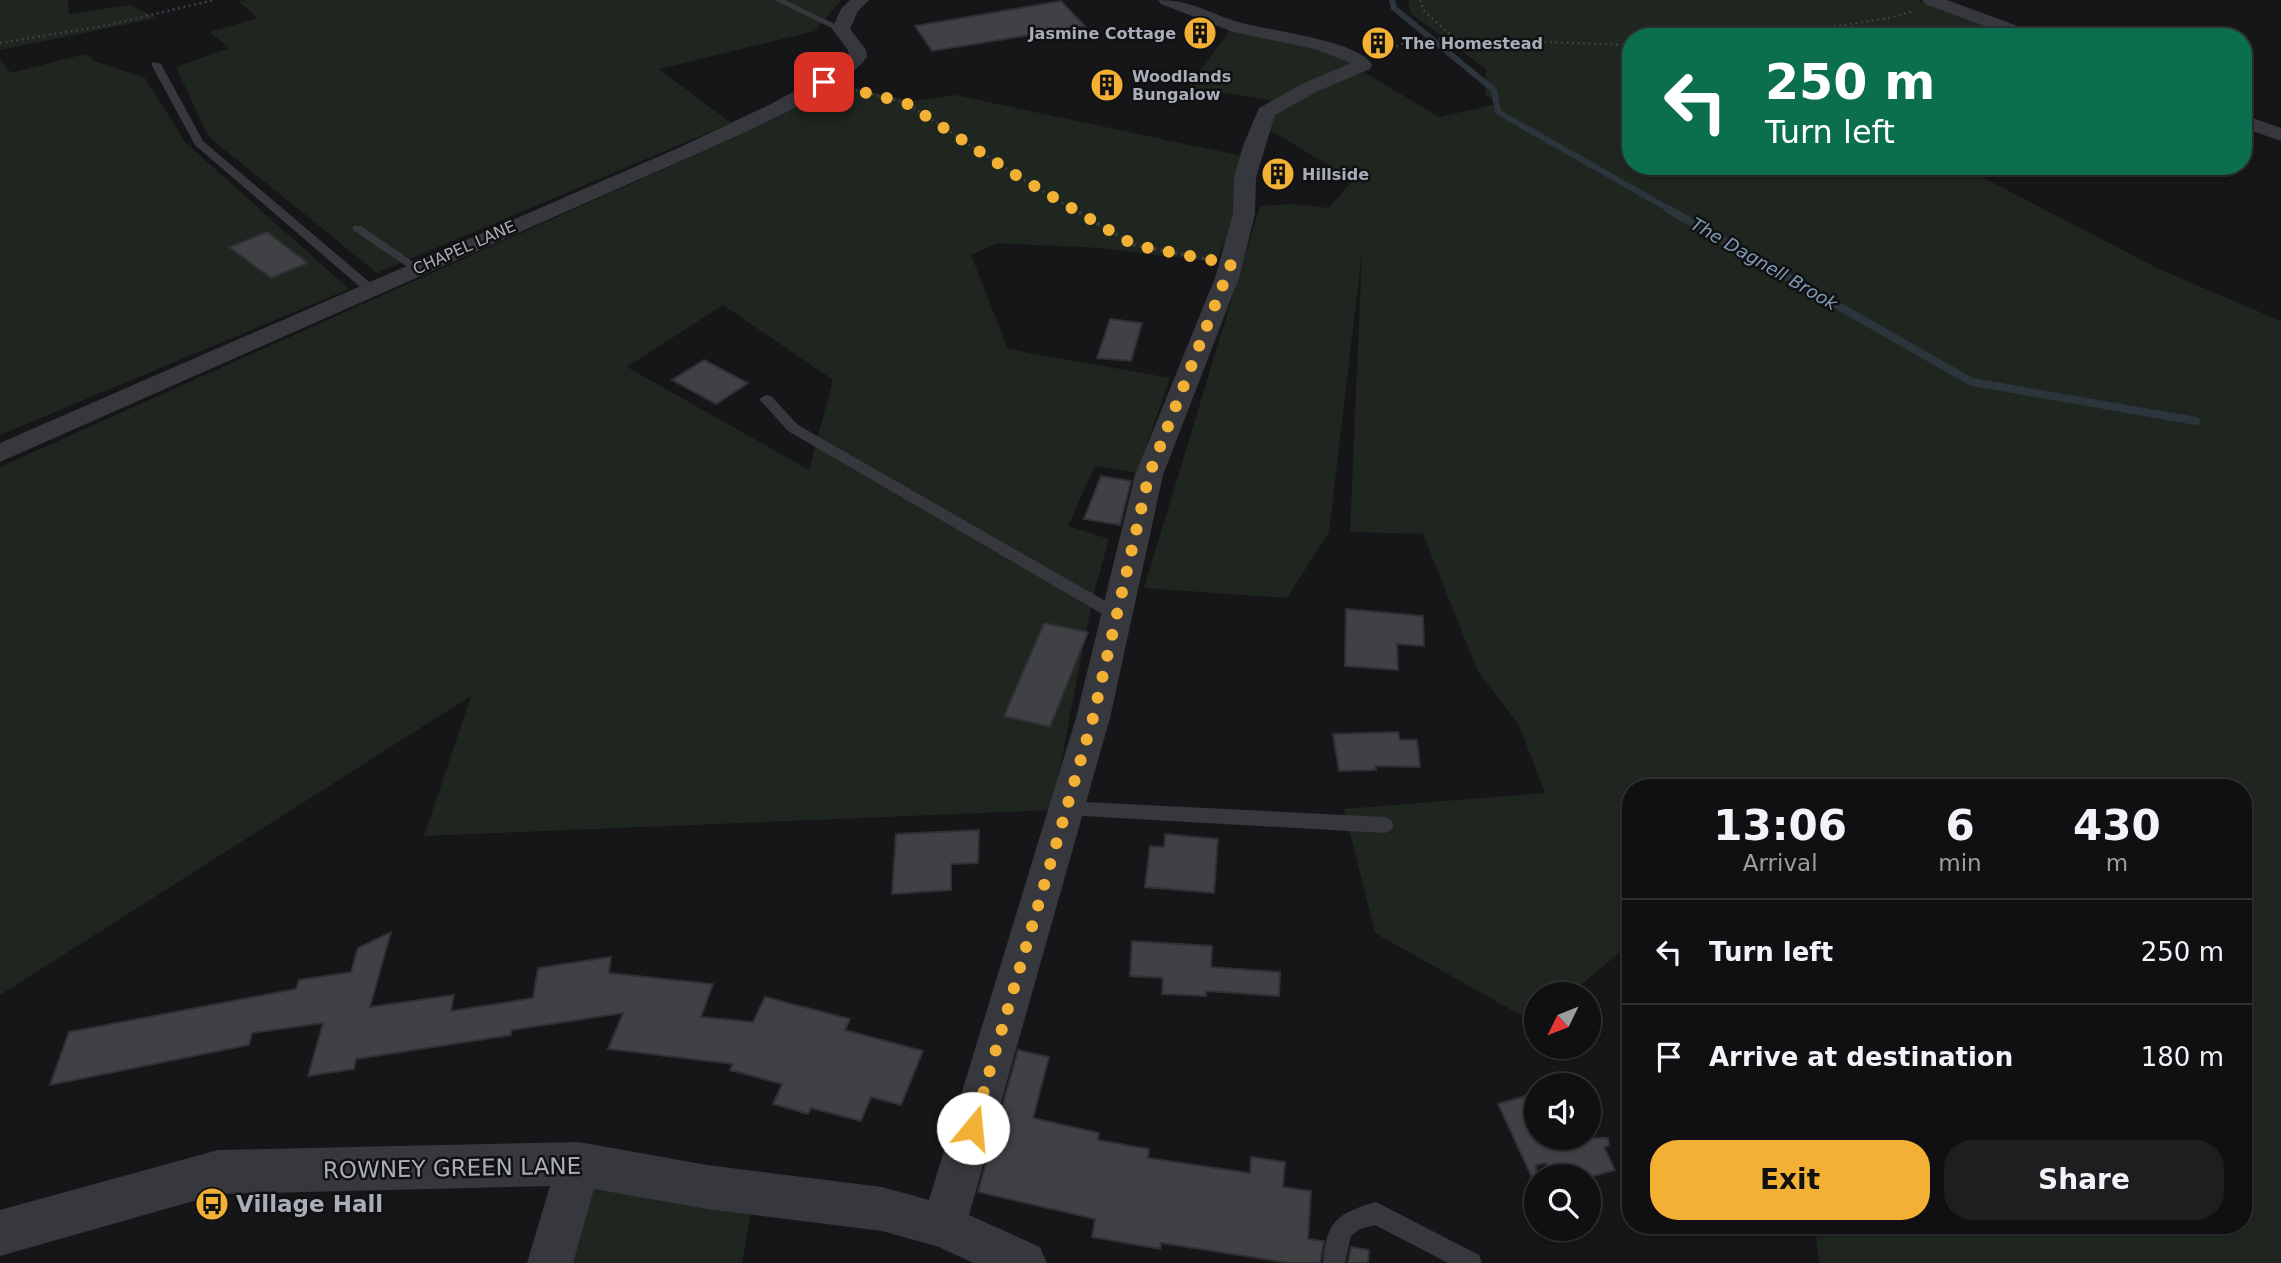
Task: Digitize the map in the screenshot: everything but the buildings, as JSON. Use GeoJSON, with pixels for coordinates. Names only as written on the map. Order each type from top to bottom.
{"type":"FeatureCollection","features":[{"type":"Feature","properties":{"kind":"street"},"geometry":{"type":"LineString","coordinates":[[841,29],[850,9],[860,0]]}},
{"type":"Feature","properties":{"kind":"street"},"geometry":{"type":"LineString","coordinates":[[1167,0],[1239,28],[1320,45],[1358,65]]}},
{"type":"Feature","properties":{"kind":"street"},"geometry":{"type":"LineString","coordinates":[[1936,2],[2007,28]]}},
{"type":"Feature","properties":{"kind":"street","name":"CHAPEL LANE"},"geometry":{"type":"LineString","coordinates":[[0,453],[685,152],[778,107],[844,71],[858,57],[857,50],[841,29]]}},
{"type":"Feature","properties":{"kind":"street"},"geometry":{"type":"LineString","coordinates":[[943,1226],[1093,718],[1149,475],[1231,264],[1244,214],[1245,177],[1253,146],[1266,112],[1358,65]]}},
{"type":"Feature","properties":{"kind":"street"},"geometry":{"type":"LineString","coordinates":[[2252,124],[2281,135]]}},
{"type":"Feature","properties":{"kind":"street"},"geometry":{"type":"LineString","coordinates":[[550,1263],[579,1164]]}},
{"type":"Feature","properties":{"kind":"street","name":"ROWNEY GREEN LANE"},"geometry":{"type":"LineString","coordinates":[[0,1233],[218,1172],[579,1164],[707,1187],[882,1209],[943,1226],[1024,1263]]}},
{"type":"Feature","properties":{"kind":"lane"},"geometry":{"type":"LineString","coordinates":[[778,0],[841,29]]}},
{"type":"Feature","properties":{"kind":"lane"},"geometry":{"type":"LineString","coordinates":[[156,64],[199,143],[370,289]]}},
{"type":"Feature","properties":{"kind":"lane"},"geometry":{"type":"LineString","coordinates":[[357,229],[416,268]]}},
{"type":"Feature","properties":{"kind":"lane"},"geometry":{"type":"LineString","coordinates":[[766,399],[793,428],[1117,615]]}},
{"type":"Feature","properties":{"kind":"lane"},"geometry":{"type":"LineString","coordinates":[[1065,808],[1385,825]]}},
{"type":"Feature","properties":{"kind":"lane"},"geometry":{"type":"LineString","coordinates":[[1334,1263],[1336,1235],[1344,1226],[1360,1217],[1376,1213],[1471,1263]]}},
{"type":"Feature","properties":{"kind":"path"},"geometry":{"type":"LineString","coordinates":[[0,43],[108,26],[214,0]]}},
{"type":"Feature","properties":{"kind":"path"},"geometry":{"type":"LineString","coordinates":[[1420,0],[1424,11],[1455,39]]}},
{"type":"Feature","properties":{"kind":"path"},"geometry":{"type":"LineString","coordinates":[[1826,28],[1890,19],[1936,2]]}},
{"type":"Feature","properties":{"kind":"path"},"geometry":{"type":"LineString","coordinates":[[1358,65],[1420,39],[1622,45]]}},
{"type":"Feature","properties":{"kind":"path"},"geometry":{"type":"LineString","coordinates":[[824,82],[906,103],[1014,174],[1134,245],[1231,264]]}},
{"type":"Feature","properties":{"kind":"shaded area"},"geometry":{"type":"Polygon","coordinates":[[[0,0],[68,0],[69,14],[130,5],[157,18],[0,50],[0,0]]]}},
{"type":"Feature","properties":{"kind":"shaded area"},"geometry":{"type":"Polygon","coordinates":[[[841,0],[815,31],[659,69],[731,123],[377,273],[208,136],[176,67],[229,48],[210,32],[258,18],[239,2],[841,0]]]}},
{"type":"Feature","properties":{"kind":"shaded area"},"geometry":{"type":"Polygon","coordinates":[[[1408,0],[1917,0],[1994,28],[1622,28],[1622,175],[1978,175],[2159,269],[2281,321],[2281,1263],[1819,1263],[1816,1234],[2252,1234],[2252,779],[1622,779],[1622,951],[1584,982],[1524,982],[1524,1017],[1375,933],[1344,809],[1545,793],[1519,725],[1478,672],[1423,534],[1350,532],[1362,252],[1329,532],[1287,598],[1144,588],[1260,206],[1293,204],[1329,208],[1353,180],[1265,127],[1274,116],[1297,99],[1364,72],[1439,117],[1497,104],[1485,94],[1486,69],[1410,13],[1408,0]]]}},
{"type":"Feature","properties":{"kind":"shaded area"},"geometry":{"type":"Polygon","coordinates":[[[1230,30],[1314,46],[1355,64],[1272,100],[1188,88],[1230,30]]]}},
{"type":"Feature","properties":{"kind":"shaded area"},"geometry":{"type":"Polygon","coordinates":[[[85,54],[97,62],[145,78],[186,143],[349,289],[0,435],[0,59],[11,73],[85,54]]]}},
{"type":"Feature","properties":{"kind":"shaded area"},"geometry":{"type":"Polygon","coordinates":[[[839,85],[913,101],[955,95],[1242,156],[1233,223],[1216,262],[1100,248],[997,243],[971,255],[1008,349],[1170,378],[1137,473],[1095,466],[1068,526],[1109,539],[1093,596],[1052,810],[424,836],[471,696],[0,995],[0,467],[775,119],[839,85]],[[723,305],[627,367],[809,470],[833,380],[723,305]]]}},
{"type":"Feature","properties":{"kind":"shaded area"},"geometry":{"type":"Polygon","coordinates":[[[589,1178],[752,1206],[742,1263],[568,1263],[589,1178]]]}},
{"type":"Feature","properties":{"kind":"waterway","name":"The Dagnell Brook"},"geometry":{"type":"LineString","coordinates":[[1392,0],[1394,8],[1494,90],[1498,112],[1672,211]]}},
{"type":"Feature","properties":{"kind":"waterway","name":"The Dagnell Brook"},"geometry":{"type":"LineString","coordinates":[[1668,209],[1972,382],[2196,421]]}},
{"type":"Feature","properties":{"kind":"place","name":"Jasmine Cottage"},"geometry":{"type":"Point","coordinates":[1200,33]}},
{"type":"Feature","properties":{"kind":"place","name":"The Homestead"},"geometry":{"type":"Point","coordinates":[1378,43]}},
{"type":"Feature","properties":{"kind":"place","name":"Woodlands Bungalow"},"geometry":{"type":"Point","coordinates":[1107,85]}},
{"type":"Feature","properties":{"kind":"place","name":"Hillside"},"geometry":{"type":"Point","coordinates":[1278,174]}},
{"type":"Feature","properties":{"kind":"place","name":"Village Hall"},"geometry":{"type":"Point","coordinates":[212,1204]}},
{"type":"Feature","properties":{"kind":"route"},"geometry":{"type":"LineString","coordinates":[[824,82],[906,103],[1014,174],[1134,245],[1231,264],[1149,475],[1093,718],[973,1128]]}}]}
